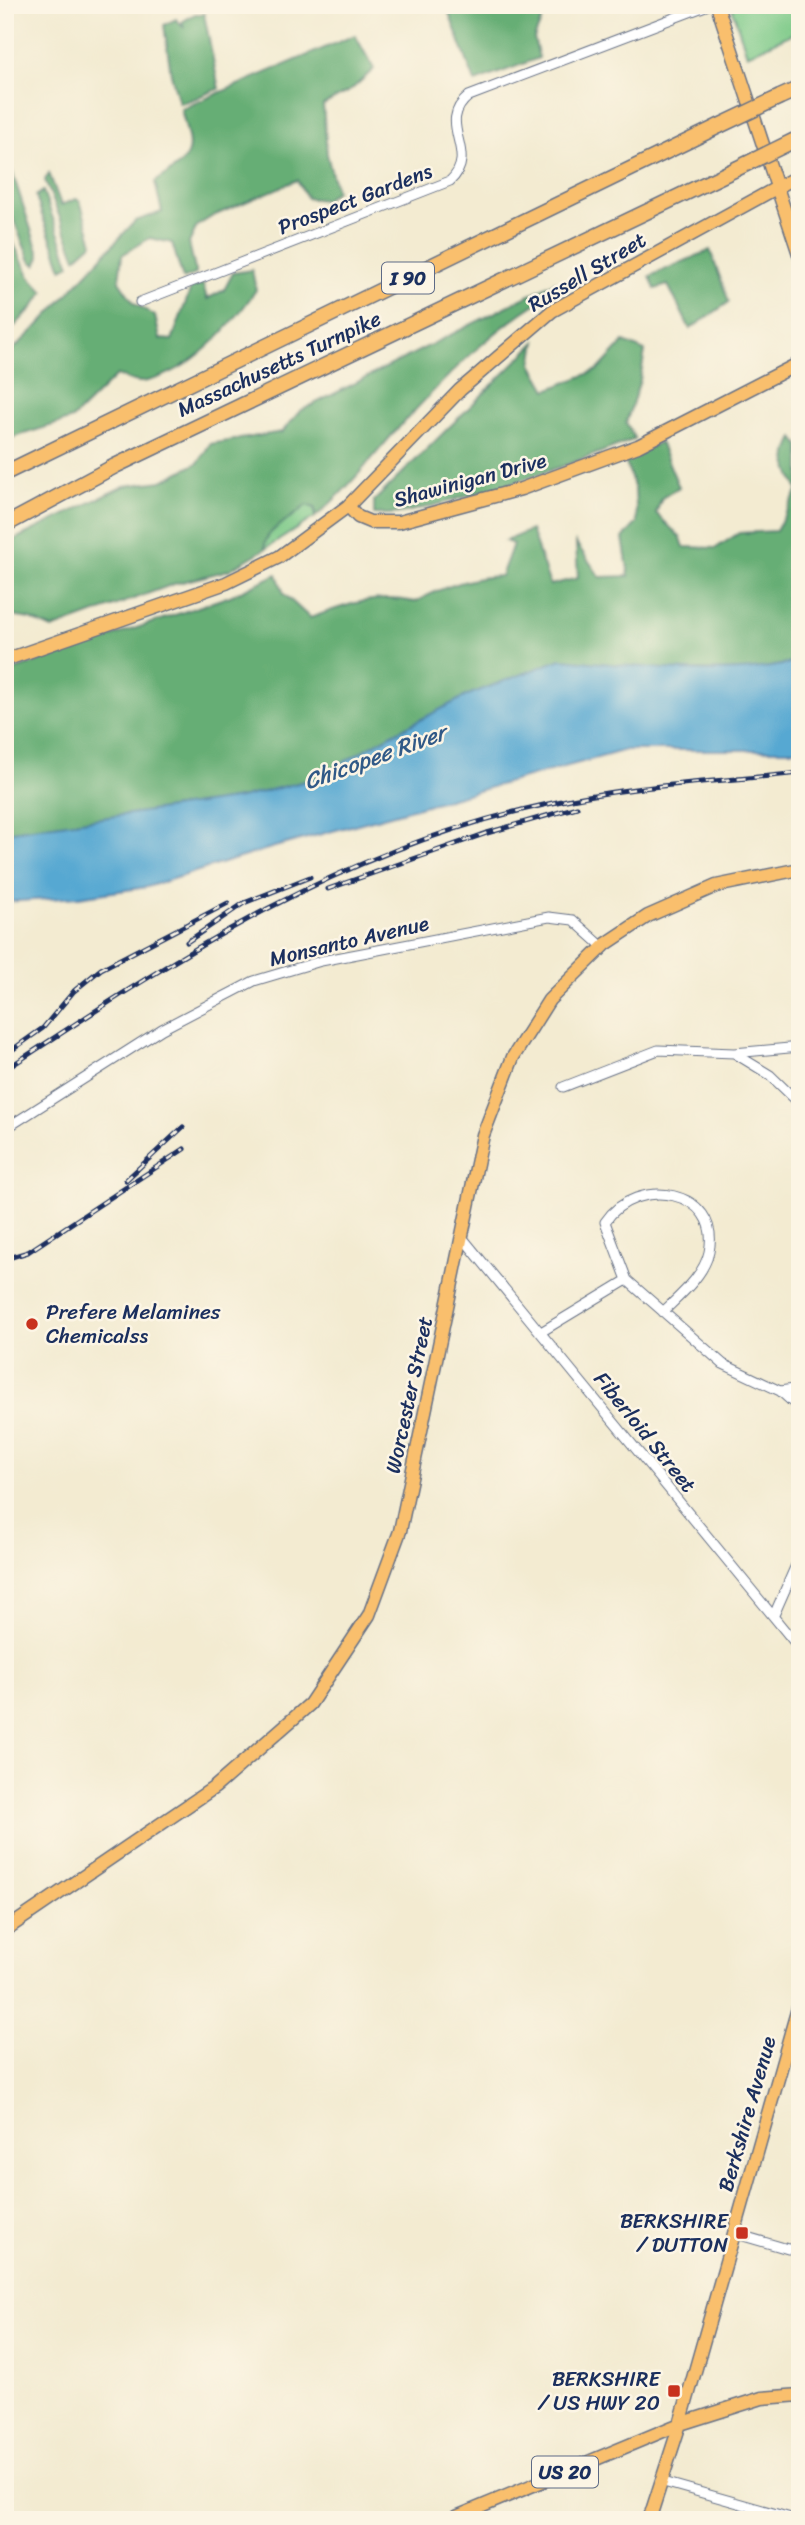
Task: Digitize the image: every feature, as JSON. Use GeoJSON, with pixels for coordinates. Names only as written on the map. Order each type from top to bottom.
{"type":"FeatureCollection","features":[{"type":"Feature","properties":{"kind":"highway","name":"Massachusetts Turnpike"},"geometry":{"type":"LineString","coordinates":[[5,473],[800,88]]}},
{"type":"Feature","properties":{"kind":"highway","name":"Massachusetts Turnpike"},"geometry":{"type":"LineString","coordinates":[[5,524],[115,466],[797,139]]}},
{"type":"Feature","properties":{"kind":"main road"},"geometry":{"type":"LineString","coordinates":[[717,5],[800,257]]}},
{"type":"Feature","properties":{"kind":"main road","name":"Russell Street"},"geometry":{"type":"LineString","coordinates":[[348,506],[484,367],[552,311],[800,175]]}},
{"type":"Feature","properties":{"kind":"main road","name":"Shawinigan Drive"},"geometry":{"type":"LineString","coordinates":[[348,506],[370,523],[385,523],[429,516],[521,489],[638,446],[794,366]]}},
{"type":"Feature","properties":{"kind":"main road"},"geometry":{"type":"LineString","coordinates":[[5,660],[226,583],[279,557],[348,506]]}},
{"type":"Feature","properties":{"kind":"main road","name":"Worcester Street"},"geometry":{"type":"LineString","coordinates":[[5,1930],[226,1777],[310,1704],[369,1615],[400,1531],[483,1135],[509,1064],[528,1029],[554,995],[603,947],[648,916],[700,892],[733,881],[800,869]]}},
{"type":"Feature","properties":{"kind":"main road","name":"Berkshire Avenue"},"geometry":{"type":"LineString","coordinates":[[649,2520],[680,2424],[800,2001]]}},
{"type":"Feature","properties":{"kind":"main road","name":"US 20"},"geometry":{"type":"LineString","coordinates":[[449,2520],[680,2424],[762,2398],[800,2395]]}},
{"type":"Feature","properties":{"kind":"street","name":"Prospect Gardens"},"geometry":{"type":"LineString","coordinates":[[140,302],[450,181],[460,172],[462,160],[454,122],[455,113],[459,104],[469,96],[708,5]]}},
{"type":"Feature","properties":{"kind":"street","name":"Monsanto Avenue"},"geometry":{"type":"LineString","coordinates":[[5,1129],[177,1020],[224,995],[272,975],[334,958],[549,917],[573,920],[603,947]]}},
{"type":"Feature","properties":{"kind":"street"},"geometry":{"type":"LineString","coordinates":[[563,1087],[658,1051],[734,1053],[800,1047]]}},
{"type":"Feature","properties":{"kind":"street"},"geometry":{"type":"LineString","coordinates":[[734,1053],[771,1075],[800,1104]]}},
{"type":"Feature","properties":{"kind":"street"},"geometry":{"type":"LineString","coordinates":[[663,1312],[704,1264],[709,1253],[710,1237],[705,1220],[693,1205],[677,1195],[656,1192],[621,1206],[610,1214],[605,1222],[605,1228],[627,1280],[663,1312],[723,1364],[780,1391],[800,1409]]}},
{"type":"Feature","properties":{"kind":"street","name":"Fiberloid Street"},"geometry":{"type":"LineString","coordinates":[[462,1237],[800,1649]]}},
{"type":"Feature","properties":{"kind":"street"},"geometry":{"type":"LineString","coordinates":[[541,1332],[627,1280]]}},
{"type":"Feature","properties":{"kind":"street"},"geometry":{"type":"LineString","coordinates":[[780,1391],[800,1388]]}},
{"type":"Feature","properties":{"kind":"street"},"geometry":{"type":"LineString","coordinates":[[774,1615],[800,1556]]}},
{"type":"Feature","properties":{"kind":"street"},"geometry":{"type":"LineString","coordinates":[[733,2233],[788,2249],[800,2248]]}},
{"type":"Feature","properties":{"kind":"street"},"geometry":{"type":"LineString","coordinates":[[660,2481],[798,2520]]}},
{"type":"Feature","properties":{"kind":"green space"},"geometry":{"type":"Polygon","coordinates":[[[446,5],[548,5],[534,38],[539,58],[475,82],[446,5]]]}},
{"type":"Feature","properties":{"kind":"green space"},"geometry":{"type":"Polygon","coordinates":[[[731,5],[800,5],[800,30],[747,55],[731,5]]]}},
{"type":"Feature","properties":{"kind":"green space"},"geometry":{"type":"Polygon","coordinates":[[[195,14],[204,14],[219,89],[179,103],[171,74],[164,25],[176,19],[184,28],[182,22],[195,14]]]}},
{"type":"Feature","properties":{"kind":"green space"},"geometry":{"type":"Polygon","coordinates":[[[355,35],[374,69],[351,90],[323,105],[327,154],[336,191],[324,200],[307,198],[297,180],[213,216],[197,226],[189,243],[196,274],[183,279],[172,243],[150,238],[122,255],[119,281],[134,303],[155,316],[160,339],[172,340],[191,288],[203,284],[207,299],[224,290],[233,273],[252,270],[256,290],[234,319],[208,347],[177,369],[143,382],[117,375],[72,419],[5,440],[5,357],[41,323],[135,221],[162,212],[155,182],[178,166],[188,153],[188,136],[181,109],[355,35]]]}},
{"type":"Feature","properties":{"kind":"green space"},"geometry":{"type":"Polygon","coordinates":[[[8,159],[40,257],[36,265],[30,261],[5,198],[5,161],[8,159]]]}},
{"type":"Feature","properties":{"kind":"green space"},"geometry":{"type":"Polygon","coordinates":[[[49,173],[61,205],[76,199],[80,201],[93,243],[76,258],[45,180],[49,173]]]}},
{"type":"Feature","properties":{"kind":"green space"},"geometry":{"type":"Polygon","coordinates":[[[43,191],[70,265],[62,269],[36,196],[43,191]]]}},
{"type":"Feature","properties":{"kind":"green space"},"geometry":{"type":"Polygon","coordinates":[[[5,226],[30,277],[44,292],[5,336],[5,226]]]}},
{"type":"Feature","properties":{"kind":"green space"},"geometry":{"type":"Polygon","coordinates":[[[710,250],[729,302],[690,329],[668,285],[655,289],[650,276],[710,250]]]}},
{"type":"Feature","properties":{"kind":"green space"},"geometry":{"type":"Polygon","coordinates":[[[555,282],[553,293],[508,323],[448,376],[326,507],[315,517],[315,508],[306,505],[273,530],[265,542],[265,549],[229,570],[174,584],[52,629],[30,619],[5,615],[5,544],[124,486],[162,481],[198,463],[210,444],[282,432],[300,411],[555,282]]]}},
{"type":"Feature","properties":{"kind":"green space"},"geometry":{"type":"Polygon","coordinates":[[[536,342],[532,364],[547,390],[598,370],[624,342],[645,351],[640,380],[626,423],[635,439],[552,470],[468,496],[409,511],[374,514],[374,501],[536,342]]]}},
{"type":"Feature","properties":{"kind":"green space"},"geometry":{"type":"Polygon","coordinates":[[[794,438],[800,446],[800,661],[751,671],[687,670],[387,737],[317,778],[240,798],[5,832],[5,673],[230,596],[277,574],[284,594],[310,618],[374,600],[415,602],[456,584],[501,576],[513,544],[505,541],[531,530],[550,585],[578,578],[576,543],[600,577],[629,576],[623,538],[637,523],[635,490],[625,460],[660,442],[679,487],[662,498],[656,513],[681,538],[684,547],[716,548],[739,533],[776,531],[798,490],[787,458],[794,438]]]}},
{"type":"Feature","properties":{"kind":"green space"},"geometry":{"type":"Polygon","coordinates":[[[307,504],[315,508],[315,517],[265,549],[265,542],[273,530],[307,504]]]}},
{"type":"Feature","properties":{"kind":"water","name":"Chicopee River"},"geometry":{"type":"Polygon","coordinates":[[[561,659],[711,671],[771,667],[800,661],[800,750],[626,750],[271,848],[147,887],[78,897],[5,902],[5,832],[240,798],[317,778],[387,737],[468,695],[561,659]]]}},
{"type":"Feature","properties":{"kind":"railway"},"geometry":{"type":"LineString","coordinates":[[5,1070],[199,947],[330,878],[400,848],[472,824],[579,798],[642,788],[800,773]]}},
{"type":"Feature","properties":{"kind":"railway"},"geometry":{"type":"LineString","coordinates":[[328,889],[487,833],[577,807]]}},
{"type":"Feature","properties":{"kind":"railway"},"geometry":{"type":"LineString","coordinates":[[187,942],[244,903],[310,877]]}},
{"type":"Feature","properties":{"kind":"railway"},"geometry":{"type":"LineString","coordinates":[[5,1055],[43,1028],[74,991],[101,969],[228,903]]}},
{"type":"Feature","properties":{"kind":"railway"},"geometry":{"type":"LineString","coordinates":[[126,1180],[183,1127]]}},
{"type":"Feature","properties":{"kind":"railway"},"geometry":{"type":"LineString","coordinates":[[5,1259],[28,1252],[184,1149]]}},
{"type":"Feature","properties":{"kind":"place","name":"Prefere Melamines Chemicalss"},"geometry":{"type":"Point","coordinates":[32,1324]}},
{"type":"Feature","properties":{"kind":"place","name":"BERKSHIRE / DUTTON"},"geometry":{"type":"Point","coordinates":[742,2233]}},
{"type":"Feature","properties":{"kind":"place","name":"BERKSHIRE / US HWY 20"},"geometry":{"type":"Point","coordinates":[674,2391]}}]}
